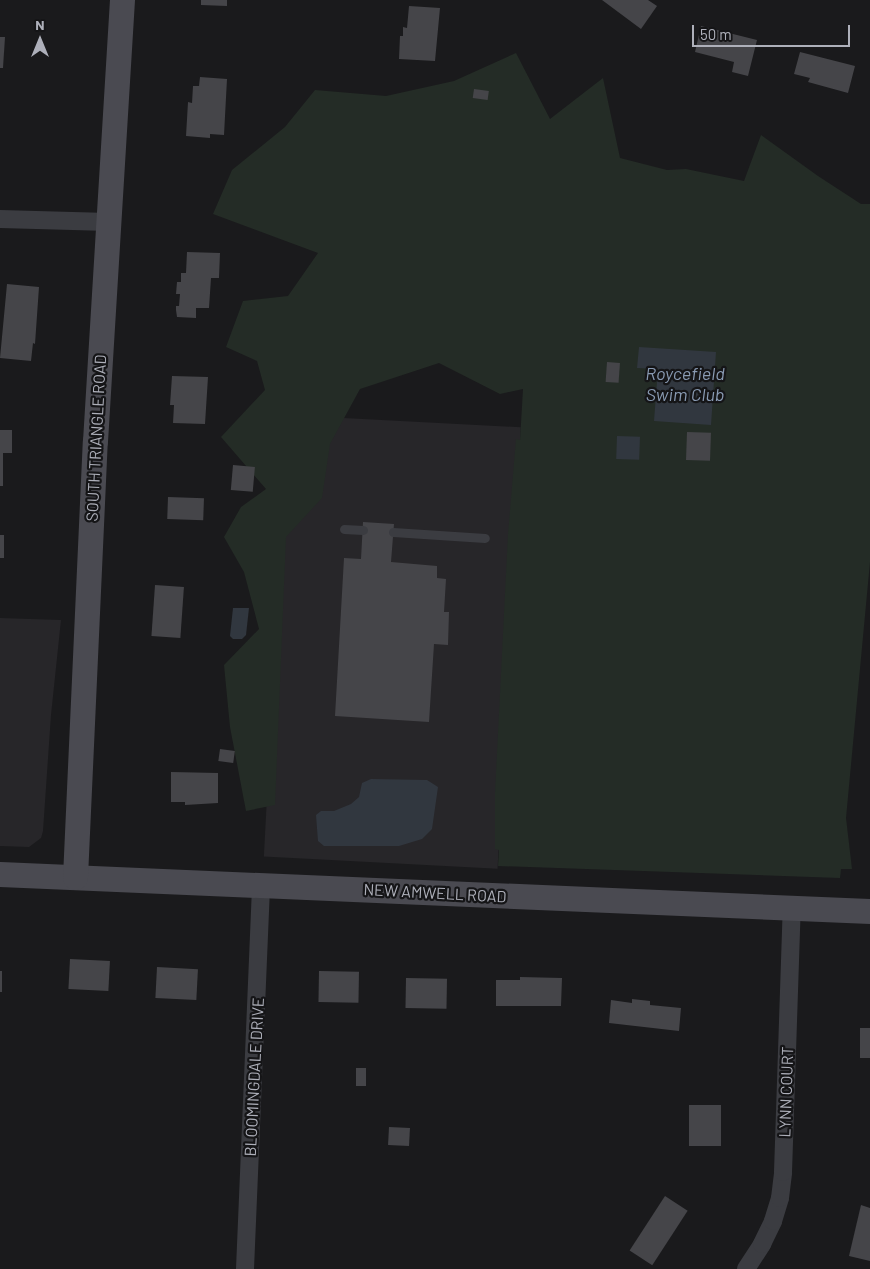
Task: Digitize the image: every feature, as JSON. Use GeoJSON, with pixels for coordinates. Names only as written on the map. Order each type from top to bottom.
{"type":"FeatureCollection","features":[{"type":"Feature","properties":{"kind":"street","name":"SOUTH TRIANGLE ROAD"},"geometry":{"type":"LineString","coordinates":[[75,877],[94,450],[122,0]]}},
{"type":"Feature","properties":{"kind":"street"},"geometry":{"type":"LineString","coordinates":[[0,219],[109,222]]}},
{"type":"Feature","properties":{"kind":"street","name":"NEW AMWELL ROAD"},"geometry":{"type":"LineString","coordinates":[[0,874],[870,911]]}},
{"type":"Feature","properties":{"kind":"street","name":"BLOOMINGDALE DRIVE"},"geometry":{"type":"LineString","coordinates":[[245,1269],[261,886]]}},
{"type":"Feature","properties":{"kind":"street","name":"LYNN COURT"},"geometry":{"type":"LineString","coordinates":[[746,1269],[773,1221],[780,1198],[783,1172],[792,907]]}},
{"type":"Feature","properties":{"kind":"lane"},"geometry":{"type":"LineString","coordinates":[[344,529],[363,530]]}},
{"type":"Feature","properties":{"kind":"lane"},"geometry":{"type":"LineString","coordinates":[[393,532],[485,538]]}},
{"type":"Feature","properties":{"kind":"shaded area"},"geometry":{"type":"Polygon","coordinates":[[[516,53],[550,119],[603,78],[620,158],[667,170],[686,169],[744,181],[761,135],[861,204],[870,204],[870,562],[846,818],[852,869],[841,869],[840,878],[498,866],[499,850],[495,849],[495,793],[508,534],[516,439],[520,440],[523,389],[500,394],[439,363],[360,389],[330,444],[322,498],[286,537],[275,805],[246,811],[230,727],[224,665],[259,629],[244,572],[224,537],[241,507],[266,489],[221,437],[265,390],[257,361],[226,347],[243,301],[288,296],[318,253],[213,214],[232,170],[285,127],[315,90],[386,96],[454,81],[516,53]]]}},
{"type":"Feature","properties":{"kind":"shaded area"},"geometry":{"type":"Polygon","coordinates":[[[287,415],[521,427],[498,869],[264,856],[287,415]]]}},
{"type":"Feature","properties":{"kind":"shaded area"},"geometry":{"type":"Polygon","coordinates":[[[0,618],[61,620],[51,715],[43,831],[41,838],[29,847],[0,846],[0,618]]]}},
{"type":"Feature","properties":{"kind":"water","name":"Roycefield Swim Club"},"geometry":{"type":"Polygon","coordinates":[[[639,347],[716,352],[711,425],[654,421],[658,369],[637,368],[639,347]]]}},
{"type":"Feature","properties":{"kind":"water"},"geometry":{"type":"Polygon","coordinates":[[[617,436],[640,437],[639,460],[616,459],[617,436]]]}},
{"type":"Feature","properties":{"kind":"water"},"geometry":{"type":"Polygon","coordinates":[[[233,608],[249,608],[246,635],[242,639],[233,639],[230,636],[233,608]]]}},
{"type":"Feature","properties":{"kind":"water"},"geometry":{"type":"Polygon","coordinates":[[[371,779],[427,780],[438,787],[432,829],[422,839],[399,846],[324,846],[318,841],[316,815],[321,811],[334,811],[351,804],[359,797],[362,783],[371,779]]]}},
{"type":"Feature","properties":{"kind":"building"},"geometry":{"type":"Polygon","coordinates":[[[201,0],[227,0],[227,6],[201,5],[201,0]]]}},
{"type":"Feature","properties":{"kind":"building"},"geometry":{"type":"Polygon","coordinates":[[[602,0],[648,0],[657,6],[641,29],[602,0]]]}},
{"type":"Feature","properties":{"kind":"building"},"geometry":{"type":"Polygon","coordinates":[[[409,6],[440,8],[435,61],[399,59],[400,36],[403,36],[403,27],[407,28],[409,6]]]}},
{"type":"Feature","properties":{"kind":"building"},"geometry":{"type":"Polygon","coordinates":[[[701,26],[757,40],[748,76],[732,72],[734,62],[695,52],[701,26]]]}},
{"type":"Feature","properties":{"kind":"building"},"geometry":{"type":"Polygon","coordinates":[[[0,37],[5,37],[3,68],[0,68],[0,37]]]}},
{"type":"Feature","properties":{"kind":"building"},"geometry":{"type":"Polygon","coordinates":[[[800,52],[855,66],[848,93],[808,82],[810,78],[794,74],[800,52]]]}},
{"type":"Feature","properties":{"kind":"building"},"geometry":{"type":"Polygon","coordinates":[[[200,77],[227,79],[224,135],[210,134],[210,138],[186,136],[188,102],[192,103],[193,86],[199,86],[200,77]]]}},
{"type":"Feature","properties":{"kind":"building"},"geometry":{"type":"Polygon","coordinates":[[[474,89],[489,91],[488,100],[473,98],[474,89]]]}},
{"type":"Feature","properties":{"kind":"building"},"geometry":{"type":"Polygon","coordinates":[[[187,252],[220,253],[219,278],[211,278],[209,308],[196,308],[196,318],[177,317],[176,310],[176,306],[179,306],[180,294],[176,294],[177,282],[181,282],[181,273],[186,273],[187,252]]]}},
{"type":"Feature","properties":{"kind":"building"},"geometry":{"type":"Polygon","coordinates":[[[7,284],[39,287],[35,344],[33,343],[31,361],[0,358],[7,284]]]}},
{"type":"Feature","properties":{"kind":"building"},"geometry":{"type":"Polygon","coordinates":[[[607,362],[620,363],[619,383],[606,382],[607,362]]]}},
{"type":"Feature","properties":{"kind":"building"},"geometry":{"type":"Polygon","coordinates":[[[172,376],[208,377],[205,424],[173,423],[174,405],[170,405],[172,376]]]}},
{"type":"Feature","properties":{"kind":"building"},"geometry":{"type":"Polygon","coordinates":[[[0,430],[12,430],[12,453],[3,453],[3,486],[0,486],[0,430]]]}},
{"type":"Feature","properties":{"kind":"building"},"geometry":{"type":"Polygon","coordinates":[[[687,432],[711,433],[710,461],[686,460],[687,432]]]}},
{"type":"Feature","properties":{"kind":"building"},"geometry":{"type":"Polygon","coordinates":[[[233,465],[255,467],[253,492],[231,490],[233,465]]]}},
{"type":"Feature","properties":{"kind":"building"},"geometry":{"type":"Polygon","coordinates":[[[168,497],[204,498],[203,520],[167,519],[168,497]]]}},
{"type":"Feature","properties":{"kind":"building"},"geometry":{"type":"Polygon","coordinates":[[[363,522],[394,524],[391,562],[437,566],[437,578],[446,579],[444,612],[449,612],[448,645],[434,644],[429,722],[335,716],[344,558],[361,559],[363,522]]]}},
{"type":"Feature","properties":{"kind":"building"},"geometry":{"type":"Polygon","coordinates":[[[0,535],[4,535],[4,558],[0,558],[0,535]]]}},
{"type":"Feature","properties":{"kind":"building"},"geometry":{"type":"Polygon","coordinates":[[[155,585],[184,587],[180,638],[151,636],[155,585]]]}},
{"type":"Feature","properties":{"kind":"building"},"geometry":{"type":"Polygon","coordinates":[[[220,749],[235,751],[233,763],[218,761],[220,749]]]}},
{"type":"Feature","properties":{"kind":"building"},"geometry":{"type":"Polygon","coordinates":[[[171,772],[218,773],[218,803],[185,805],[185,802],[171,802],[171,772]]]}},
{"type":"Feature","properties":{"kind":"building"},"geometry":{"type":"Polygon","coordinates":[[[70,959],[110,961],[108,991],[68,989],[70,959]]]}},
{"type":"Feature","properties":{"kind":"building"},"geometry":{"type":"Polygon","coordinates":[[[157,967],[198,969],[196,1000],[155,998],[157,967]]]}},
{"type":"Feature","properties":{"kind":"building"},"geometry":{"type":"Polygon","coordinates":[[[0,971],[2,971],[2,992],[0,992],[0,971]]]}},
{"type":"Feature","properties":{"kind":"building"},"geometry":{"type":"Polygon","coordinates":[[[319,971],[359,972],[358,1003],[318,1002],[319,971]]]}},
{"type":"Feature","properties":{"kind":"building"},"geometry":{"type":"Polygon","coordinates":[[[520,977],[562,978],[561,1006],[496,1006],[496,980],[520,980],[520,977]]]}},
{"type":"Feature","properties":{"kind":"building"},"geometry":{"type":"Polygon","coordinates":[[[406,978],[447,979],[446,1009],[405,1008],[406,978]]]}},
{"type":"Feature","properties":{"kind":"building"},"geometry":{"type":"Polygon","coordinates":[[[632,999],[650,1001],[650,1005],[681,1008],[679,1031],[609,1023],[611,1000],[632,1003],[632,999]]]}},
{"type":"Feature","properties":{"kind":"building"},"geometry":{"type":"Polygon","coordinates":[[[860,1028],[870,1028],[870,1058],[860,1058],[860,1028]]]}},
{"type":"Feature","properties":{"kind":"building"},"geometry":{"type":"Polygon","coordinates":[[[356,1068],[366,1068],[366,1086],[356,1086],[356,1068]]]}},
{"type":"Feature","properties":{"kind":"building"},"geometry":{"type":"Polygon","coordinates":[[[689,1105],[721,1105],[721,1146],[689,1146],[689,1105]]]}},
{"type":"Feature","properties":{"kind":"building"},"geometry":{"type":"Polygon","coordinates":[[[389,1127],[410,1128],[409,1146],[388,1145],[389,1127]]]}},
{"type":"Feature","properties":{"kind":"building"},"geometry":{"type":"Polygon","coordinates":[[[665,1196],[688,1211],[652,1265],[630,1251],[665,1196]]]}},
{"type":"Feature","properties":{"kind":"building"},"geometry":{"type":"Polygon","coordinates":[[[861,1205],[870,1208],[870,1261],[849,1256],[861,1205]]]}}]}
